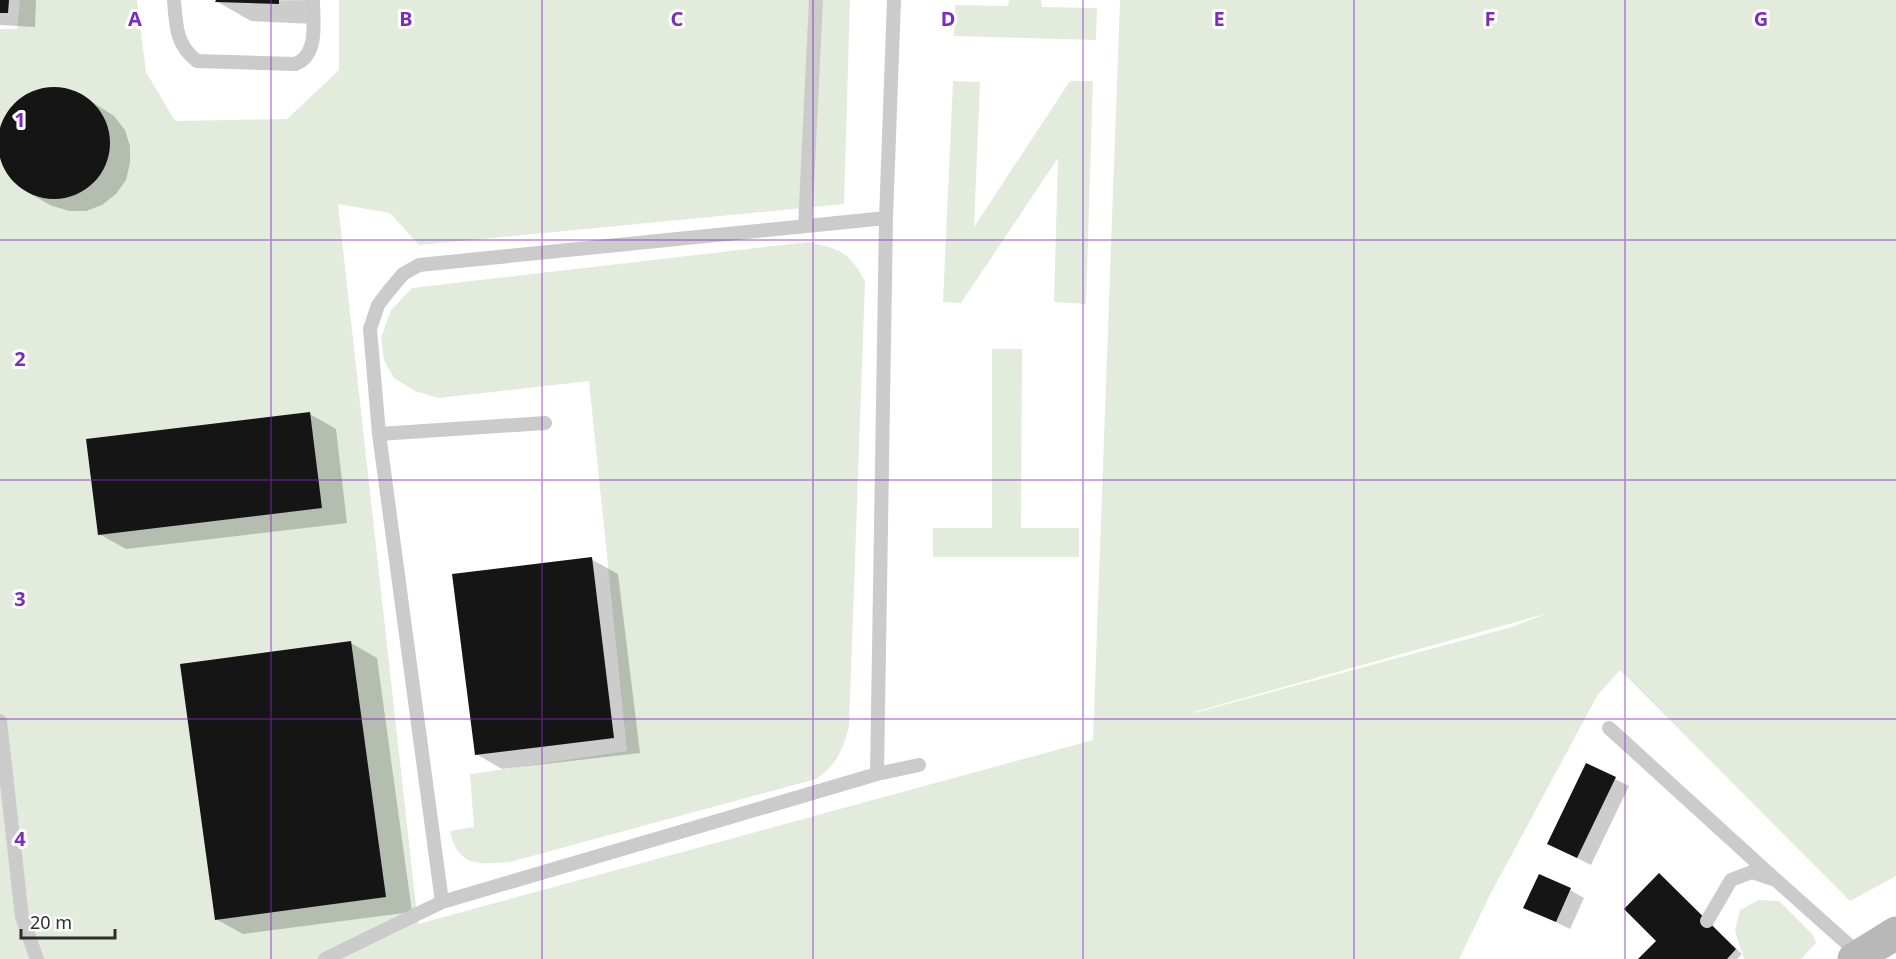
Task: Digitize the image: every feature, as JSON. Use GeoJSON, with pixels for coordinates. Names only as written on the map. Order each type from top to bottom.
{"type":"FeatureCollection","features":[{"type":"Feature","properties":{"kind":"main road"},"geometry":{"type":"LineString","coordinates":[[1857,957],[1896,933]]}},
{"type":"Feature","properties":{"kind":"lane"},"geometry":{"type":"LineString","coordinates":[[174,0],[178,38],[182,47],[197,61],[295,64],[307,58],[312,46],[313,0]]}},
{"type":"Feature","properties":{"kind":"lane"},"geometry":{"type":"LineString","coordinates":[[805,226],[816,0]]}},
{"type":"Feature","properties":{"kind":"lane"},"geometry":{"type":"LineString","coordinates":[[877,774],[885,218],[894,0]]}},
{"type":"Feature","properties":{"kind":"lane"},"geometry":{"type":"LineString","coordinates":[[442,902],[379,434],[370,329],[378,305],[403,274],[419,265],[885,218]]}},
{"type":"Feature","properties":{"kind":"lane"},"geometry":{"type":"LineString","coordinates":[[379,434],[545,423]]}},
{"type":"Feature","properties":{"kind":"lane"},"geometry":{"type":"LineString","coordinates":[[0,721],[22,917],[37,959]]}},
{"type":"Feature","properties":{"kind":"lane"},"geometry":{"type":"LineString","coordinates":[[1609,728],[1857,957]]}},
{"type":"Feature","properties":{"kind":"lane"},"geometry":{"type":"LineString","coordinates":[[325,959],[442,902],[877,774],[920,765]]}},
{"type":"Feature","properties":{"kind":"lane"},"geometry":{"type":"LineString","coordinates":[[1707,921],[1731,880],[1752,872],[1776,880]]}},
{"type":"Feature","properties":{"kind":"shaded area"},"geometry":{"type":"Polygon","coordinates":[[[20,0],[137,0],[146,72],[175,121],[287,119],[339,70],[339,0],[850,0],[844,204],[419,245],[390,213],[338,204],[418,924],[1093,740],[1120,0],[1896,0],[1896,876],[1850,901],[1620,670],[1597,696],[1491,893],[1459,959],[0,959],[0,29],[17,29],[20,0]],[[1548,613],[1194,713],[1512,627],[1548,613]]]}},
{"type":"Feature","properties":{"kind":"shaded area"},"geometry":{"type":"Polygon","coordinates":[[[1009,0],[1041,0],[1042,7],[1097,8],[1096,40],[954,36],[955,5],[1008,6],[1009,0]]]}},
{"type":"Feature","properties":{"kind":"shaded area"},"geometry":{"type":"Polygon","coordinates":[[[953,81],[980,82],[974,227],[1070,81],[1093,81],[1086,304],[1054,302],[1058,158],[961,303],[943,302],[953,81]]]}},
{"type":"Feature","properties":{"kind":"shaded area"},"geometry":{"type":"Polygon","coordinates":[[[808,242],[836,250],[848,257],[865,281],[849,727],[838,757],[816,779],[510,862],[480,863],[464,858],[458,852],[450,831],[474,827],[470,774],[627,751],[589,381],[439,398],[415,391],[394,378],[384,360],[381,338],[391,310],[412,288],[808,242]]]}},
{"type":"Feature","properties":{"kind":"shaded area"},"geometry":{"type":"Polygon","coordinates":[[[992,349],[1022,349],[1021,528],[1079,528],[1079,557],[933,557],[933,528],[992,528],[992,349]]]}},
{"type":"Feature","properties":{"kind":"shaded area"},"geometry":{"type":"Polygon","coordinates":[[[1759,900],[1779,901],[1813,935],[1816,943],[1801,959],[1744,959],[1735,931],[1740,910],[1759,900]]]}},
{"type":"Feature","properties":{"kind":"building"},"geometry":{"type":"Polygon","coordinates":[[[0,0],[9,0],[8,13],[0,13],[0,0]]]}},
{"type":"Feature","properties":{"kind":"building"},"geometry":{"type":"Polygon","coordinates":[[[216,0],[279,0],[279,4],[215,2],[216,0]]]}},
{"type":"Feature","properties":{"kind":"building"},"geometry":{"type":"Polygon","coordinates":[[[54,87],[76,91],[94,103],[106,121],[110,143],[106,165],[94,183],[76,195],[54,199],[32,195],[14,183],[2,165],[-2,143],[2,121],[14,103],[32,91],[54,87]]]}},
{"type":"Feature","properties":{"kind":"building"},"geometry":{"type":"Polygon","coordinates":[[[310,412],[322,508],[98,535],[86,439],[310,412]]]}},
{"type":"Feature","properties":{"kind":"building"},"geometry":{"type":"Polygon","coordinates":[[[592,557],[614,738],[475,755],[452,574],[592,557]]]}},
{"type":"Feature","properties":{"kind":"building"},"geometry":{"type":"Polygon","coordinates":[[[351,641],[386,897],[215,920],[180,664],[351,641]]]}},
{"type":"Feature","properties":{"kind":"building"},"geometry":{"type":"Polygon","coordinates":[[[1586,763],[1616,777],[1577,858],[1547,844],[1586,763]]]}},
{"type":"Feature","properties":{"kind":"building"},"geometry":{"type":"Polygon","coordinates":[[[1659,873],[1736,949],[1727,959],[1638,959],[1656,941],[1624,909],[1659,873]]]}},
{"type":"Feature","properties":{"kind":"building"},"geometry":{"type":"Polygon","coordinates":[[[1539,874],[1571,888],[1556,922],[1523,908],[1539,874]]]}}]}
